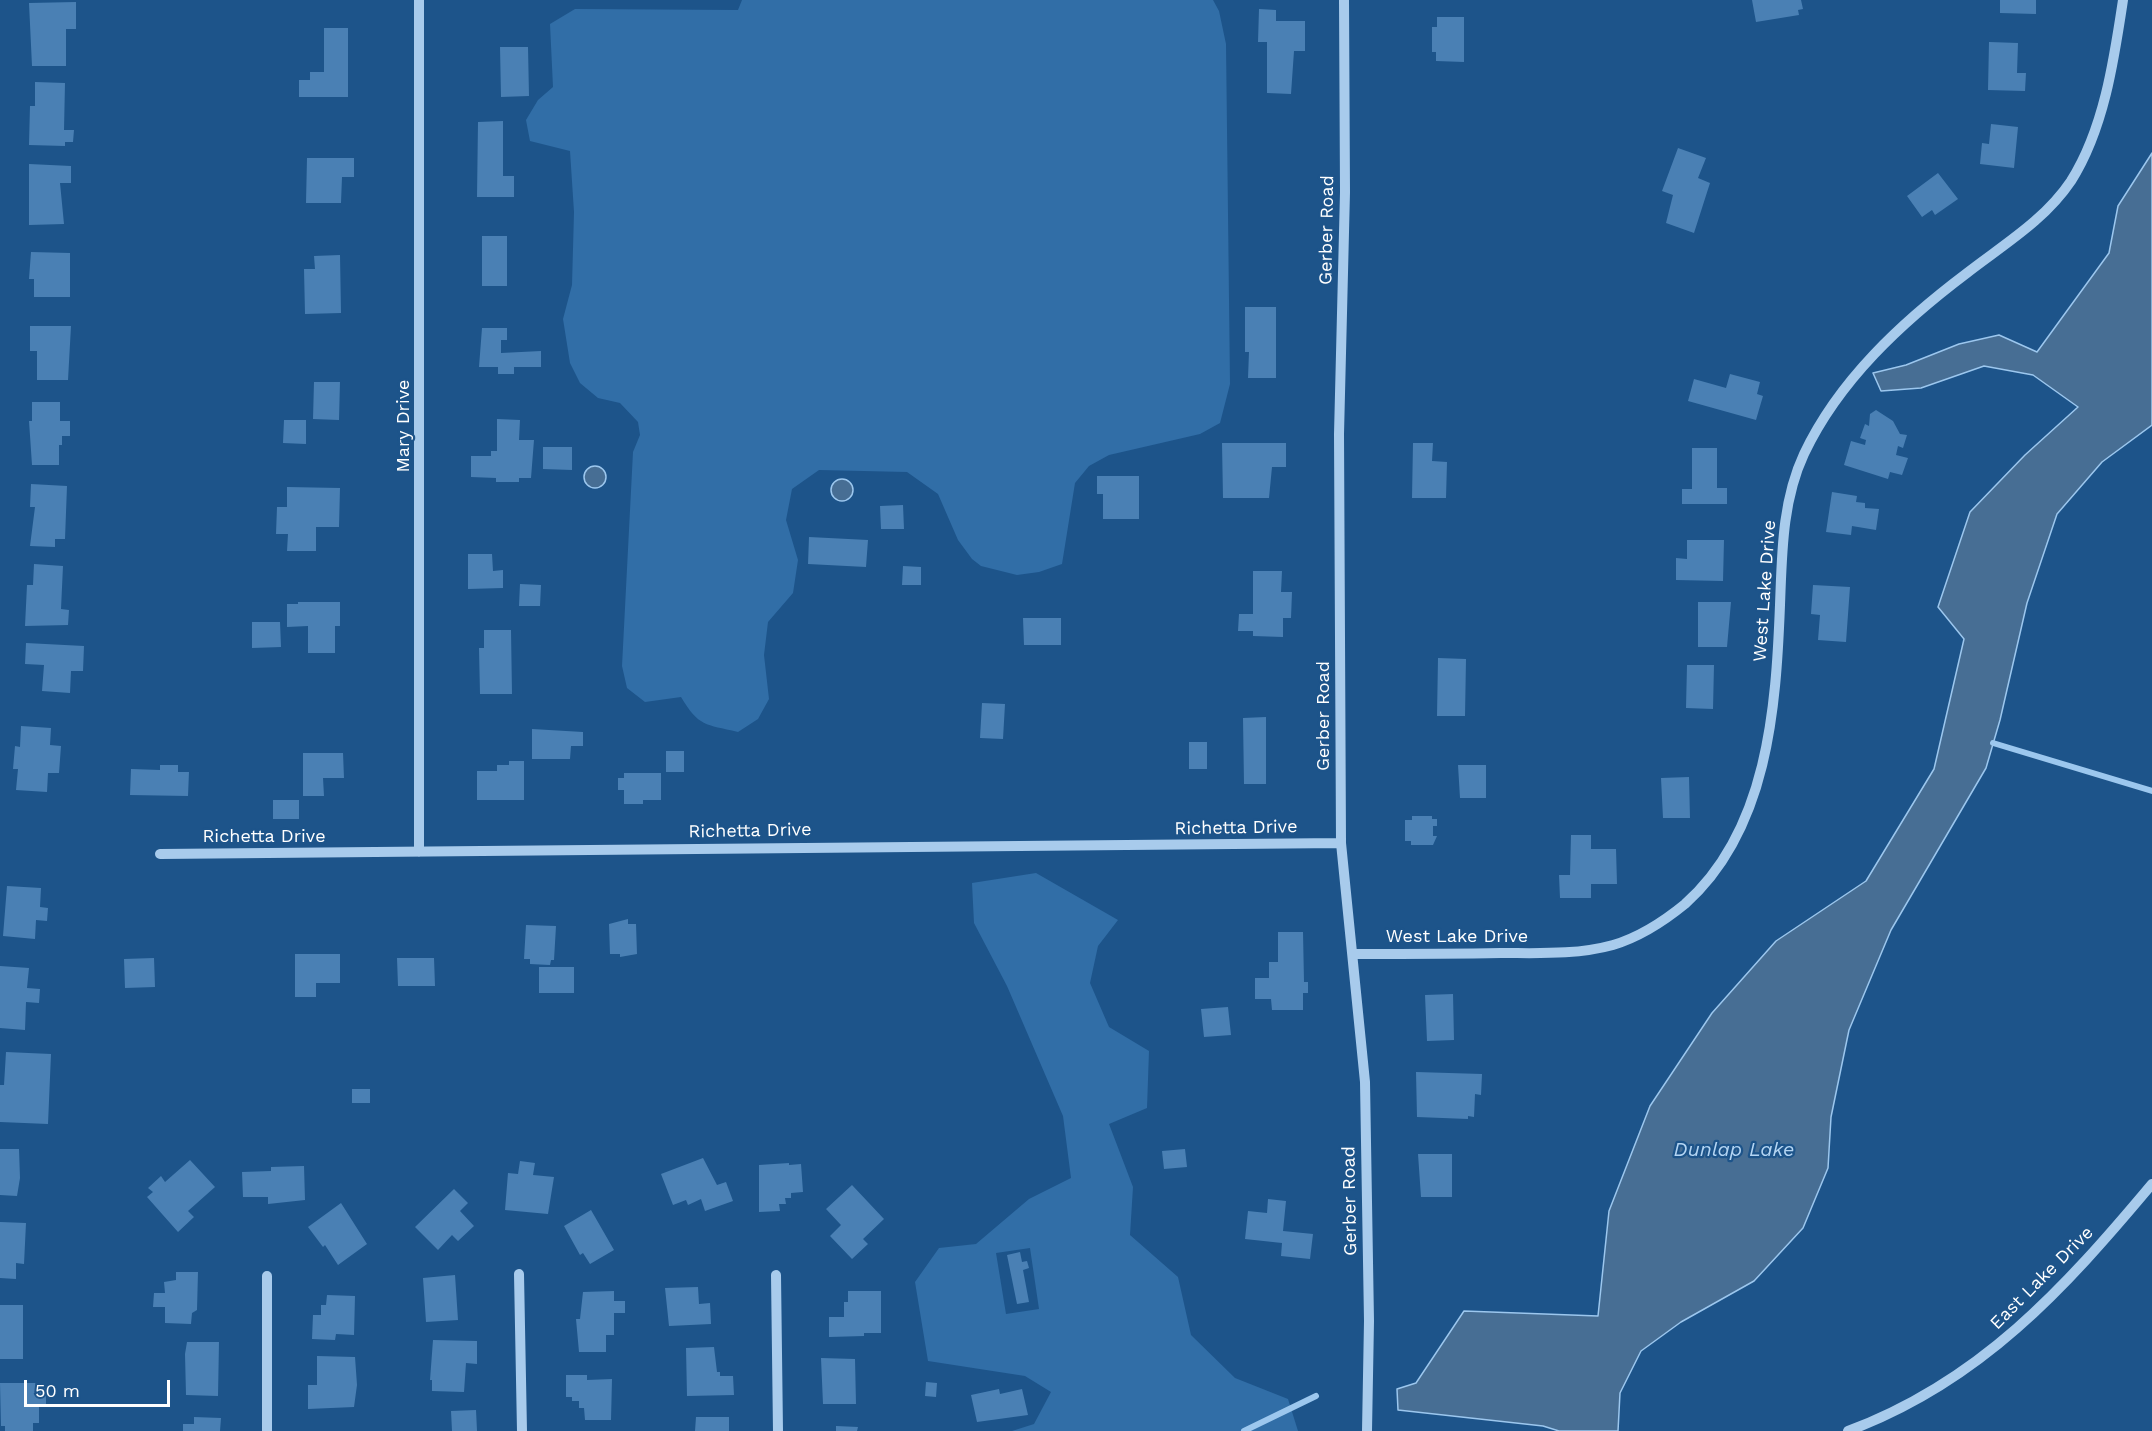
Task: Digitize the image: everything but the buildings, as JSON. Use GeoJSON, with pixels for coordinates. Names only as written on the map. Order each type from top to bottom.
{"type":"FeatureCollection","features":[{"type":"Feature","properties":{"kind":"street","name":"Mary Drive"},"geometry":{"type":"LineString","coordinates":[[419,0],[419,852]]}},
{"type":"Feature","properties":{"kind":"street","name":"Gerber Road"},"geometry":{"type":"LineString","coordinates":[[1344,0],[1345,192],[1340,434],[1341,843],[1354,954],[1365,1082],[1369,1321],[1367,1431]]}},
{"type":"Feature","properties":{"kind":"street","name":"West Lake Drive"},"geometry":{"type":"LineString","coordinates":[[1354,954],[1550,953],[1597,949],[1634,938],[1664,921],[1688,901],[1713,873],[1742,822],[1757,787],[1766,750],[1778,651],[1783,539],[1790,495],[1802,458],[1835,401],[1867,362],[1963,276],[2030,226],[2051,206],[2071,181],[2085,154],[2103,99],[2116,44],[2123,0]]}},
{"type":"Feature","properties":{"kind":"street","name":"Richetta Drive"},"geometry":{"type":"LineString","coordinates":[[160,854],[1341,843]]}},
{"type":"Feature","properties":{"kind":"street","name":"East Lake Drive"},"geometry":{"type":"LineString","coordinates":[[1848,1431],[1913,1402],[1955,1376],[2011,1336],[2088,1260],[2152,1184]]}},
{"type":"Feature","properties":{"kind":"street"},"geometry":{"type":"LineString","coordinates":[[519,1274],[522,1431]]}},
{"type":"Feature","properties":{"kind":"street"},"geometry":{"type":"LineString","coordinates":[[776,1275],[778,1431]]}},
{"type":"Feature","properties":{"kind":"street"},"geometry":{"type":"LineString","coordinates":[[267,1276],[267,1431]]}},
{"type":"Feature","properties":{"kind":"shaded area"},"geometry":{"type":"Polygon","coordinates":[[[742,0],[1213,0],[1219,11],[1226,44],[1230,384],[1220,423],[1200,434],[1109,455],[1089,466],[1075,483],[1062,564],[1039,572],[1017,575],[981,566],[972,559],[958,540],[938,494],[907,472],[819,470],[792,489],[786,520],[798,560],[793,593],[768,622],[764,655],[769,699],[758,719],[738,732],[704,723],[693,714],[681,697],[645,702],[627,688],[622,666],[633,452],[640,435],[638,422],[620,403],[598,398],[580,383],[570,363],[563,319],[572,285],[574,212],[570,151],[530,141],[526,120],[538,100],[553,87],[550,24],[575,9],[738,10],[742,0]]]}},
{"type":"Feature","properties":{"kind":"shaded area"},"geometry":{"type":"Polygon","coordinates":[[[1036,873],[1118,920],[1098,946],[1090,983],[1109,1027],[1149,1051],[1147,1108],[1109,1124],[1133,1187],[1130,1235],[1178,1277],[1191,1335],[1235,1378],[1288,1399],[1298,1431],[1012,1431],[1034,1424],[1051,1392],[1025,1376],[928,1361],[915,1282],[939,1248],[976,1244],[1029,1199],[1071,1178],[1063,1116],[1007,986],[974,923],[972,883],[1036,873]],[[1030,1248],[996,1253],[1006,1314],[1039,1309],[1030,1248]]]}},
{"type":"Feature","properties":{"kind":"water","name":"Dunlap Lake"},"geometry":{"type":"Polygon","coordinates":[[[2152,153],[2152,425],[2102,462],[2057,514],[2027,603],[2000,720],[1986,768],[1891,930],[1849,1030],[1831,1117],[1828,1168],[1803,1228],[1754,1281],[1681,1322],[1641,1351],[1620,1393],[1618,1431],[1559,1431],[1543,1426],[1398,1410],[1397,1389],[1416,1383],[1464,1311],[1598,1316],[1609,1211],[1650,1106],[1712,1013],[1776,941],[1866,881],[1934,769],[1964,639],[1938,607],[1970,512],[2025,455],[2078,407],[2033,375],[1984,366],[1921,388],[1881,391],[1873,373],[1906,365],[1959,344],[1999,335],[2037,352],[2109,253],[2118,206],[2152,153]]]}},
{"type":"Feature","properties":{"kind":"water"},"geometry":{"type":"Polygon","coordinates":[[[595,466],[603,469],[606,477],[603,485],[595,488],[587,485],[584,477],[587,469],[595,466]]]}},
{"type":"Feature","properties":{"kind":"water"},"geometry":{"type":"Polygon","coordinates":[[[842,479],[850,482],[853,490],[850,498],[842,501],[834,498],[831,490],[834,482],[842,479]]]}},
{"type":"Feature","properties":{"kind":"waterway"},"geometry":{"type":"LineString","coordinates":[[1993,743],[2152,791]]}},
{"type":"Feature","properties":{"kind":"waterway"},"geometry":{"type":"LineString","coordinates":[[1244,1431],[1316,1396]]}}]}
